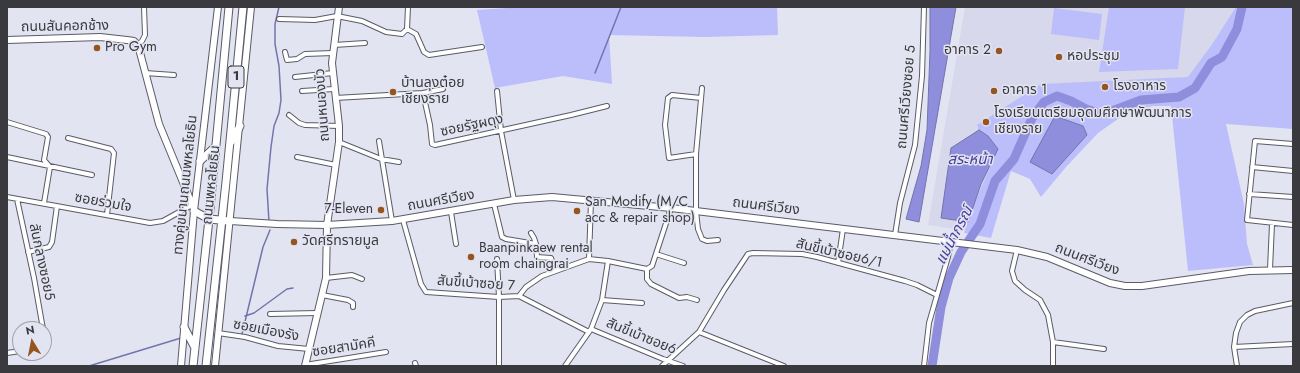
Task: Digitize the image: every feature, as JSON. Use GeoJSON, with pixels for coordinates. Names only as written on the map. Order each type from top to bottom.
{"type":"FeatureCollection","features":[{"type":"Feature","properties":{"kind":"main road","name":"ทางคู่ขนานถนนพหลโยธิน"},"geometry":{"type":"LineString","coordinates":[[181,366],[193,208],[218,7]]}},
{"type":"Feature","properties":{"kind":"main road","name":"ถนนพหลโยธิน"},"geometry":{"type":"LineString","coordinates":[[193,366],[209,219],[229,7]]}},
{"type":"Feature","properties":{"kind":"main road","name":"ถนนพหลโยธิน"},"geometry":{"type":"LineString","coordinates":[[206,366],[243,7]]}},
{"type":"Feature","properties":{"kind":"main road","name":"1"},"geometry":{"type":"LineString","coordinates":[[215,366],[251,7]]}},
{"type":"Feature","properties":{"kind":"main road","name":"ถนนหนองบัว"},"geometry":{"type":"LineString","coordinates":[[305,366],[326,278],[327,225],[339,142],[333,73],[333,53],[338,7]]}},
{"type":"Feature","properties":{"kind":"main road","name":"ถนนสันคอกช้าง"},"geometry":{"type":"LineString","coordinates":[[7,40],[100,37],[134,41],[138,45]]}},
{"type":"Feature","properties":{"kind":"main road"},"geometry":{"type":"LineString","coordinates":[[138,45],[160,124],[193,208],[209,219],[230,221]]}},
{"type":"Feature","properties":{"kind":"main road"},"geometry":{"type":"LineString","coordinates":[[229,146],[240,126]]}},
{"type":"Feature","properties":{"kind":"main road"},"geometry":{"type":"LineString","coordinates":[[200,161],[216,147]]}},
{"type":"Feature","properties":{"kind":"main road","name":"ถนนศรีเวียง"},"geometry":{"type":"LineString","coordinates":[[230,221],[327,225],[392,221],[514,200],[552,197],[671,208],[1017,250],[1047,257],[1110,283],[1125,286],[1142,286],[1249,271],[1270,269],[1293,270]]}},
{"type":"Feature","properties":{"kind":"main road"},"geometry":{"type":"LineString","coordinates":[[198,316],[211,317]]}},
{"type":"Feature","properties":{"kind":"main road"},"geometry":{"type":"LineString","coordinates":[[184,326],[195,348]]}},
{"type":"Feature","properties":{"kind":"street"},"geometry":{"type":"LineString","coordinates":[[138,45],[145,35],[144,7]]}},
{"type":"Feature","properties":{"kind":"street"},"geometry":{"type":"LineString","coordinates":[[280,19],[315,20],[337,16],[362,21],[386,32],[402,34],[407,29],[408,7]]}},
{"type":"Feature","properties":{"kind":"street","name":"ถนนศรีเวียงซอย 5"},"geometry":{"type":"LineString","coordinates":[[895,235],[900,203],[915,146],[922,76],[924,7]]}},
{"type":"Feature","properties":{"kind":"street"},"geometry":{"type":"LineString","coordinates":[[407,29],[416,34],[424,52],[429,55],[482,47]]}},
{"type":"Feature","properties":{"kind":"street"},"geometry":{"type":"LineString","coordinates":[[334,45],[365,43]]}},
{"type":"Feature","properties":{"kind":"street"},"geometry":{"type":"LineString","coordinates":[[285,52],[287,60],[297,58],[304,54],[333,53]]}},
{"type":"Feature","properties":{"kind":"street"},"geometry":{"type":"LineString","coordinates":[[145,73],[174,75]]}},
{"type":"Feature","properties":{"kind":"street"},"geometry":{"type":"LineString","coordinates":[[295,77],[333,73]]}},
{"type":"Feature","properties":{"kind":"street"},"geometry":{"type":"LineString","coordinates":[[702,88],[696,154],[696,211],[698,229],[702,238],[707,241],[718,240]]}},
{"type":"Feature","properties":{"kind":"street"},"geometry":{"type":"LineString","coordinates":[[302,91],[334,89]]}},
{"type":"Feature","properties":{"kind":"street"},"geometry":{"type":"LineString","coordinates":[[335,98],[423,93],[443,89]]}},
{"type":"Feature","properties":{"kind":"street"},"geometry":{"type":"LineString","coordinates":[[497,91],[501,131],[514,200]]}},
{"type":"Feature","properties":{"kind":"street","name":"ซอยรัฐผดุง"},"geometry":{"type":"LineString","coordinates":[[423,93],[430,125],[432,144],[435,145],[607,106]]}},
{"type":"Feature","properties":{"kind":"street"},"geometry":{"type":"LineString","coordinates":[[696,154],[669,158],[665,125],[668,98],[672,96],[701,98]]}},
{"type":"Feature","properties":{"kind":"street"},"geometry":{"type":"LineString","coordinates":[[289,115],[299,124],[338,126]]}},
{"type":"Feature","properties":{"kind":"street"},"geometry":{"type":"LineString","coordinates":[[7,122],[46,134],[48,137],[44,160],[50,167],[44,204]]}},
{"type":"Feature","properties":{"kind":"street"},"geometry":{"type":"LineString","coordinates":[[68,138],[111,149],[114,153],[107,215]]}},
{"type":"Feature","properties":{"kind":"street"},"geometry":{"type":"LineString","coordinates":[[379,141],[392,221]]}},
{"type":"Feature","properties":{"kind":"street"},"geometry":{"type":"LineString","coordinates":[[1293,144],[1255,141],[1247,220],[1272,224],[1293,225]]}},
{"type":"Feature","properties":{"kind":"street"},"geometry":{"type":"LineString","coordinates":[[339,142],[381,159],[399,162]]}},
{"type":"Feature","properties":{"kind":"street"},"geometry":{"type":"LineString","coordinates":[[297,156],[336,165]]}},
{"type":"Feature","properties":{"kind":"street"},"geometry":{"type":"LineString","coordinates":[[7,157],[50,167],[92,174]]}},
{"type":"Feature","properties":{"kind":"street"},"geometry":{"type":"LineString","coordinates":[[1252,167],[1293,171]]}},
{"type":"Feature","properties":{"kind":"street"},"geometry":{"type":"LineString","coordinates":[[1249,194],[1293,197]]}},
{"type":"Feature","properties":{"kind":"street","name":"ซอยร่วมใจ"},"geometry":{"type":"LineString","coordinates":[[7,198],[150,223],[163,221],[193,208]]}},
{"type":"Feature","properties":{"kind":"street","name":"สันกลางซอย5"},"geometry":{"type":"LineString","coordinates":[[17,199],[42,321]]}},
{"type":"Feature","properties":{"kind":"street"},"geometry":{"type":"LineString","coordinates":[[589,259],[591,201]]}},
{"type":"Feature","properties":{"kind":"street"},"geometry":{"type":"LineString","coordinates":[[494,204],[502,237],[536,244]]}},
{"type":"Feature","properties":{"kind":"street"},"geometry":{"type":"LineString","coordinates":[[28,252],[49,247],[52,242],[57,206]]}},
{"type":"Feature","properties":{"kind":"street"},"geometry":{"type":"LineString","coordinates":[[519,296],[526,288],[542,276],[589,259],[608,261],[647,269],[652,266],[671,208]]}},
{"type":"Feature","properties":{"kind":"street"},"geometry":{"type":"LineString","coordinates":[[451,212],[456,244]]}},
{"type":"Feature","properties":{"kind":"street","name":"สันขี้เบ้าซอย 7"},"geometry":{"type":"LineString","coordinates":[[403,220],[421,284],[426,292],[499,297],[519,296],[590,330]]}},
{"type":"Feature","properties":{"kind":"street"},"geometry":{"type":"LineString","coordinates":[[1270,269],[1272,224]]}},
{"type":"Feature","properties":{"kind":"street"},"geometry":{"type":"LineString","coordinates":[[838,263],[843,229]]}},
{"type":"Feature","properties":{"kind":"street"},"geometry":{"type":"LineString","coordinates":[[531,233],[536,244],[537,258],[551,258],[557,270]]}},
{"type":"Feature","properties":{"kind":"street"},"geometry":{"type":"LineString","coordinates":[[924,366],[929,323],[948,257],[951,241]]}},
{"type":"Feature","properties":{"kind":"street"},"geometry":{"type":"LineString","coordinates":[[1017,250],[1012,271],[1015,281],[1040,300],[1048,316],[1053,342],[1053,366]]}},
{"type":"Feature","properties":{"kind":"street"},"geometry":{"type":"LineString","coordinates":[[656,254],[684,263]]}},
{"type":"Feature","properties":{"kind":"street","name":"สันขี้เบ้าซอย6/1"},"geometry":{"type":"LineString","coordinates":[[662,366],[699,332],[748,254],[802,254],[917,285],[937,295]]}},
{"type":"Feature","properties":{"kind":"street"},"geometry":{"type":"LineString","coordinates":[[498,260],[499,366]]}},
{"type":"Feature","properties":{"kind":"street"},"geometry":{"type":"LineString","coordinates":[[565,366],[590,330],[602,300],[608,261]]}},
{"type":"Feature","properties":{"kind":"street"},"geometry":{"type":"LineString","coordinates":[[647,269],[647,279],[651,284],[679,298],[687,297],[697,300]]}},
{"type":"Feature","properties":{"kind":"street"},"geometry":{"type":"LineString","coordinates":[[326,278],[352,275],[362,279]]}},
{"type":"Feature","properties":{"kind":"street"},"geometry":{"type":"LineString","coordinates":[[322,295],[348,300],[353,303],[353,307]]}},
{"type":"Feature","properties":{"kind":"street"},"geometry":{"type":"LineString","coordinates":[[602,300],[642,303]]}},
{"type":"Feature","properties":{"kind":"street"},"geometry":{"type":"LineString","coordinates":[[1237,366],[1234,347],[1236,333],[1240,322],[1247,315],[1255,311],[1293,303]]}},
{"type":"Feature","properties":{"kind":"street"},"geometry":{"type":"LineString","coordinates":[[270,314],[317,313]]}},
{"type":"Feature","properties":{"kind":"street","name":"สันขี้เบ้าซอย6"},"geometry":{"type":"LineString","coordinates":[[590,330],[683,366]]}},
{"type":"Feature","properties":{"kind":"street"},"geometry":{"type":"LineString","coordinates":[[699,332],[784,366]]}},
{"type":"Feature","properties":{"kind":"street","name":"ซอยเมืองรัง"},"geometry":{"type":"LineString","coordinates":[[218,334],[245,337],[278,346],[309,349]]}},
{"type":"Feature","properties":{"kind":"street"},"geometry":{"type":"LineString","coordinates":[[1053,342],[1104,349]]}},
{"type":"Feature","properties":{"kind":"street"},"geometry":{"type":"LineString","coordinates":[[1234,347],[1293,344]]}},
{"type":"Feature","properties":{"kind":"street","name":"ซอยสามัคคี"},"geometry":{"type":"LineString","coordinates":[[305,366],[386,352]]}},
{"type":"Feature","properties":{"kind":"shaded area"},"geometry":{"type":"Polygon","coordinates":[[[523,7],[777,7],[778,35],[705,37],[609,35],[612,84],[563,76],[495,88],[477,10],[523,7]]]}},
{"type":"Feature","properties":{"kind":"shaded area","name":"โรงเรียนเตรียมอุดมศึกษาพัฒนาการ เชียงราย"},"geometry":{"type":"Polygon","coordinates":[[[965,7],[1238,7],[1218,51],[1175,91],[1057,93],[968,231],[928,225],[965,7]]]}},
{"type":"Feature","properties":{"kind":"shaded area"},"geometry":{"type":"Polygon","coordinates":[[[1109,7],[1185,7],[1178,69],[1099,72],[1109,7]]]}},
{"type":"Feature","properties":{"kind":"shaded area"},"geometry":{"type":"Polygon","coordinates":[[[1236,7],[1293,7],[1293,129],[1226,124],[1244,204],[1247,244],[1253,265],[1188,271],[1171,106],[1153,106],[1128,112],[1098,133],[1066,167],[1041,197],[1030,179],[1011,171],[991,238],[964,233],[974,204],[998,149],[988,136],[979,130],[977,125],[1041,84],[1188,77],[1213,43],[1236,7]]]}},
{"type":"Feature","properties":{"kind":"shaded area"},"geometry":{"type":"Polygon","coordinates":[[[1054,8],[1102,14],[1099,40],[1051,34],[1054,8]]]}},
{"type":"Feature","properties":{"kind":"water"},"geometry":{"type":"Polygon","coordinates":[[[930,7],[956,7],[919,222],[906,219],[921,166],[927,130],[930,7]]]}},
{"type":"Feature","properties":{"kind":"water"},"geometry":{"type":"Polygon","coordinates":[[[1055,116],[1083,126],[1087,135],[1052,174],[1030,162],[1055,116]]]}},
{"type":"Feature","properties":{"kind":"water","name":"สระหน้า"},"geometry":{"type":"Polygon","coordinates":[[[979,130],[988,136],[998,149],[981,184],[968,222],[941,218],[951,148],[979,130]]]}},
{"type":"Feature","properties":{"kind":"waterway"},"geometry":{"type":"LineString","coordinates":[[269,222],[267,189],[271,147],[274,126],[279,113],[281,100],[279,66],[275,44],[275,24],[279,7]]}},
{"type":"Feature","properties":{"kind":"waterway"},"geometry":{"type":"LineString","coordinates":[[595,73],[621,7]]}},
{"type":"Feature","properties":{"kind":"waterway","name":"แม่น้ำกรณ์"},"geometry":{"type":"LineString","coordinates":[[932,366],[941,307],[949,278],[961,252],[980,224],[995,181],[1014,159],[1032,118],[1044,102],[1057,96],[1099,113],[1112,111],[1141,100],[1179,97],[1195,88],[1211,63],[1222,57],[1237,29],[1242,7]]}},
{"type":"Feature","properties":{"kind":"waterway"},"geometry":{"type":"LineString","coordinates":[[242,334],[263,247],[270,230]]}},
{"type":"Feature","properties":{"kind":"waterway"},"geometry":{"type":"LineString","coordinates":[[245,316],[254,313],[287,289],[293,288]]}},
{"type":"Feature","properties":{"kind":"waterway"},"geometry":{"type":"LineString","coordinates":[[89,366],[181,338]]}},
{"type":"Feature","properties":{"kind":"place","name":"Pro Gym"},"geometry":{"type":"Point","coordinates":[97,48]}},
{"type":"Feature","properties":{"kind":"place","name":"อาคาร 2"},"geometry":{"type":"Point","coordinates":[999,51]}},
{"type":"Feature","properties":{"kind":"place","name":"หอประชุม"},"geometry":{"type":"Point","coordinates":[1059,57]}},
{"type":"Feature","properties":{"kind":"place","name":"โรงอาหาร"},"geometry":{"type":"Point","coordinates":[1105,87]}},
{"type":"Feature","properties":{"kind":"place","name":"อาคาร 1"},"geometry":{"type":"Point","coordinates":[994,91]}},
{"type":"Feature","properties":{"kind":"place","name":"บ้านลุงต๋อย เชียงราย"},"geometry":{"type":"Point","coordinates":[393,92]}},
{"type":"Feature","properties":{"kind":"place","name":"โรงเรียนเตรียมอุดมศึกษาพัฒนาการ เชียงราย"},"geometry":{"type":"Point","coordinates":[986,122]}},
{"type":"Feature","properties":{"kind":"place","name":"7-Eleven"},"geometry":{"type":"Point","coordinates":[381,210]}},
{"type":"Feature","properties":{"kind":"place","name":"San Modify (M/C acc & repair shop)"},"geometry":{"type":"Point","coordinates":[577,211]}},
{"type":"Feature","properties":{"kind":"place","name":"วัดศรีทรายมูล"},"geometry":{"type":"Point","coordinates":[294,242]}},
{"type":"Feature","properties":{"kind":"place","name":"Baanpinkaew rental room chaingrai"},"geometry":{"type":"Point","coordinates":[471,257]}}]}
